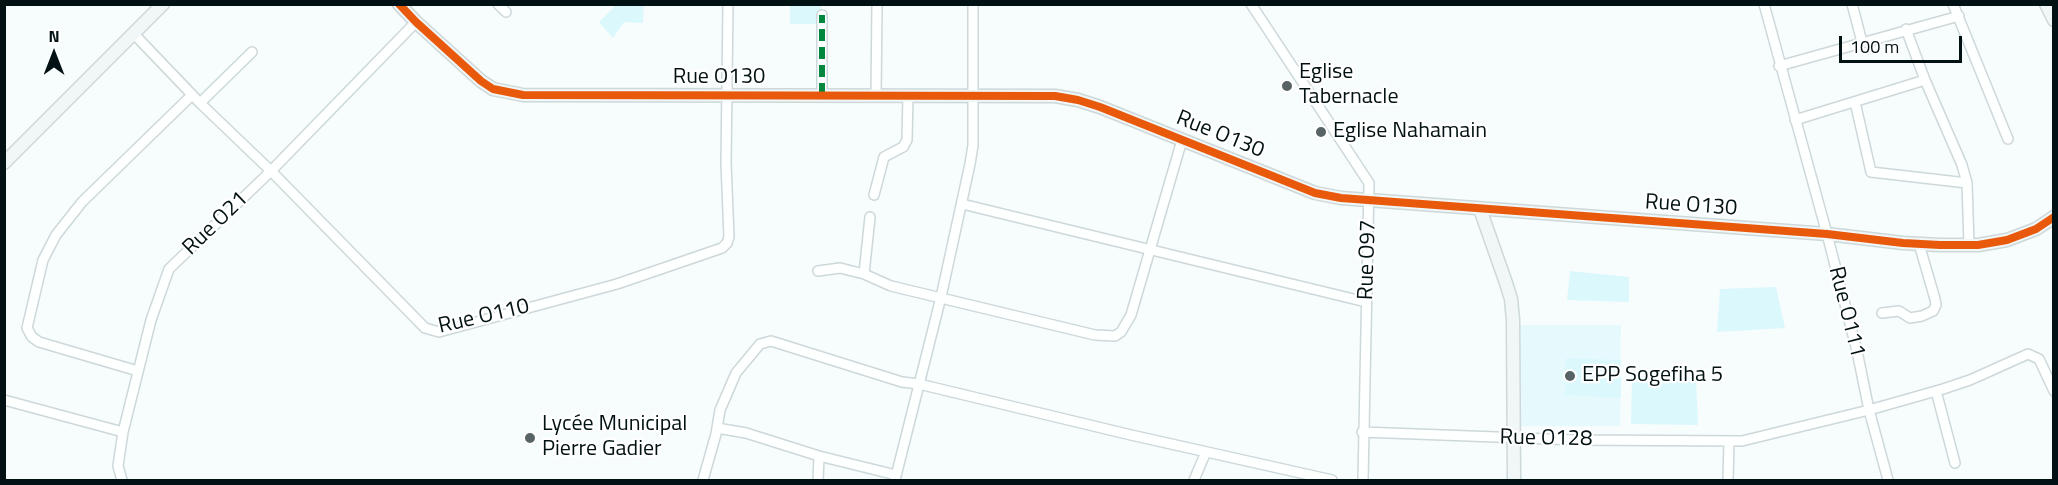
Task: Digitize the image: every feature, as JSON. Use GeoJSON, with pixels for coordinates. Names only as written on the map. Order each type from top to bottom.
{"type":"FeatureCollection","features":[{"type":"Feature","properties":{"kind":"street"},"geometry":{"type":"LineString","coordinates":[[4,163],[163,4]]}},
{"type":"Feature","properties":{"kind":"street","name":"Rue O130"},"geometry":{"type":"LineString","coordinates":[[399,4],[481,81],[493,89],[506,92],[535,95],[1055,96],[1078,100],[1315,193],[1341,198],[1827,234],[1919,244],[1969,245],[2007,240],[2036,229],[2054,217]]}},
{"type":"Feature","properties":{"kind":"street"},"geometry":{"type":"LineString","coordinates":[[498,4],[506,12]]}},
{"type":"Feature","properties":{"kind":"street","name":"Rue O110"},"geometry":{"type":"LineString","coordinates":[[134,34],[425,328],[439,332],[617,284],[722,248],[727,243],[729,237],[726,163],[728,4]]}},
{"type":"Feature","properties":{"kind":"street"},"geometry":{"type":"LineString","coordinates":[[876,95],[877,4]]}},
{"type":"Feature","properties":{"kind":"street"},"geometry":{"type":"LineString","coordinates":[[717,428],[746,433],[895,478],[941,297],[973,145],[973,4]]}},
{"type":"Feature","properties":{"kind":"street","name":"Rue O97"},"geometry":{"type":"LineString","coordinates":[[1251,4],[1367,176],[1371,189],[1362,432],[1363,480]]}},
{"type":"Feature","properties":{"kind":"street","name":"Rue O111"},"geometry":{"type":"LineString","coordinates":[[1764,4],[1779,66],[1827,234],[1888,480]]}},
{"type":"Feature","properties":{"kind":"street"},"geometry":{"type":"LineString","coordinates":[[1851,4],[1862,42]]}},
{"type":"Feature","properties":{"kind":"street"},"geometry":{"type":"LineString","coordinates":[[1953,4],[2008,139]]}},
{"type":"Feature","properties":{"kind":"street"},"geometry":{"type":"LineString","coordinates":[[2046,4],[2054,20]]}},
{"type":"Feature","properties":{"kind":"street"},"geometry":{"type":"LineString","coordinates":[[822,15],[822,95]]}},
{"type":"Feature","properties":{"kind":"street"},"geometry":{"type":"LineString","coordinates":[[1779,66],[1959,16]]}},
{"type":"Feature","properties":{"kind":"street","name":"Rue O21"},"geometry":{"type":"LineString","coordinates":[[122,480],[118,466],[123,432],[151,320],[169,269],[271,171],[416,22]]}},
{"type":"Feature","properties":{"kind":"street"},"geometry":{"type":"LineString","coordinates":[[1906,29],[1925,81],[1959,156],[1966,183],[1969,245]]}},
{"type":"Feature","properties":{"kind":"street"},"geometry":{"type":"LineString","coordinates":[[200,103],[252,52]]}},
{"type":"Feature","properties":{"kind":"street"},"geometry":{"type":"LineString","coordinates":[[1795,120],[1925,81]]}},
{"type":"Feature","properties":{"kind":"street"},"geometry":{"type":"LineString","coordinates":[[138,371],[39,342],[32,337],[27,328],[43,260],[56,235],[82,202],[192,95]]}},
{"type":"Feature","properties":{"kind":"street"},"geometry":{"type":"LineString","coordinates":[[874,195],[884,157],[903,147],[906,140],[908,96]]}},
{"type":"Feature","properties":{"kind":"street"},"geometry":{"type":"LineString","coordinates":[[1855,102],[1871,172],[1966,183]]}},
{"type":"Feature","properties":{"kind":"street"},"geometry":{"type":"LineString","coordinates":[[818,271],[840,268],[864,274],[891,286],[1095,335],[1115,336],[1121,332],[1131,315],[1182,140]]}},
{"type":"Feature","properties":{"kind":"street"},"geometry":{"type":"LineString","coordinates":[[962,204],[1366,302]]}},
{"type":"Feature","properties":{"kind":"street"},"geometry":{"type":"LineString","coordinates":[[1480,209],[1511,299],[1514,320],[1514,480]]}},
{"type":"Feature","properties":{"kind":"street"},"geometry":{"type":"LineString","coordinates":[[864,274],[870,217]]}},
{"type":"Feature","properties":{"kind":"street"},"geometry":{"type":"LineString","coordinates":[[1882,313],[1899,311],[1910,318],[1933,311],[1936,305],[1935,299],[1919,244]]}},
{"type":"Feature","properties":{"kind":"street"},"geometry":{"type":"LineString","coordinates":[[703,480],[720,410],[738,368],[760,344],[766,341],[902,382],[920,384],[1332,480]]}},
{"type":"Feature","properties":{"kind":"street","name":"Rue O128"},"geometry":{"type":"LineString","coordinates":[[1362,432],[1513,438],[1742,441],[1936,391],[1970,380],[2028,354],[2039,359],[2054,391]]}},
{"type":"Feature","properties":{"kind":"street"},"geometry":{"type":"LineString","coordinates":[[1936,391],[1954,463]]}},
{"type":"Feature","properties":{"kind":"street"},"geometry":{"type":"LineString","coordinates":[[4,400],[123,432]]}},
{"type":"Feature","properties":{"kind":"street"},"geometry":{"type":"LineString","coordinates":[[1728,480],[1729,441]]}},
{"type":"Feature","properties":{"kind":"street"},"geometry":{"type":"LineString","coordinates":[[1194,480],[1206,452]]}},
{"type":"Feature","properties":{"kind":"street"},"geometry":{"type":"LineString","coordinates":[[818,480],[819,456]]}},
{"type":"Feature","properties":{"kind":"shaded area"},"geometry":{"type":"Polygon","coordinates":[[[616,5],[644,5],[643,23],[624,22],[613,38],[599,22],[616,5]]]}},
{"type":"Feature","properties":{"kind":"shaded area"},"geometry":{"type":"Polygon","coordinates":[[[790,5],[821,5],[821,24],[790,24],[790,5]]]}},
{"type":"Feature","properties":{"kind":"shaded area"},"geometry":{"type":"Polygon","coordinates":[[[1570,271],[1629,277],[1629,302],[1567,300],[1570,271]]]}},
{"type":"Feature","properties":{"kind":"shaded area"},"geometry":{"type":"Polygon","coordinates":[[[1776,287],[1785,328],[1717,332],[1720,289],[1776,287]]]}},
{"type":"Feature","properties":{"kind":"shaded area","name":"EPP Sogefiha 5"},"geometry":{"type":"Polygon","coordinates":[[[1518,325],[1621,325],[1620,426],[1520,426],[1518,325]]]}},
{"type":"Feature","properties":{"kind":"shaded area"},"geometry":{"type":"Polygon","coordinates":[[[1566,358],[1621,360],[1621,398],[1565,395],[1566,358]]]}},
{"type":"Feature","properties":{"kind":"shaded area"},"geometry":{"type":"Polygon","coordinates":[[[1632,375],[1696,377],[1698,425],[1631,424],[1632,375]]]}},
{"type":"Feature","properties":{"kind":"marked path"},"geometry":{"type":"LineString","coordinates":[[822,15],[822,95]]}},
{"type":"Feature","properties":{"kind":"cycle path"},"geometry":{"type":"LineString","coordinates":[[399,4],[481,81],[493,89],[523,95],[1055,96],[1100,107],[1315,193],[1341,198],[1827,234],[1940,245],[1978,245],[2007,240],[2036,229],[2054,217]]}},
{"type":"Feature","properties":{"kind":"place","name":"Eglise Tabernacle"},"geometry":{"type":"Point","coordinates":[1287,86]}},
{"type":"Feature","properties":{"kind":"place","name":"Eglise Nahamain"},"geometry":{"type":"Point","coordinates":[1321,132]}},
{"type":"Feature","properties":{"kind":"place","name":"EPP Sogefiha 5"},"geometry":{"type":"Point","coordinates":[1570,376]}},
{"type":"Feature","properties":{"kind":"place","name":"Lycée Municipal Pierre Gadier"},"geometry":{"type":"Point","coordinates":[530,438]}}]}
